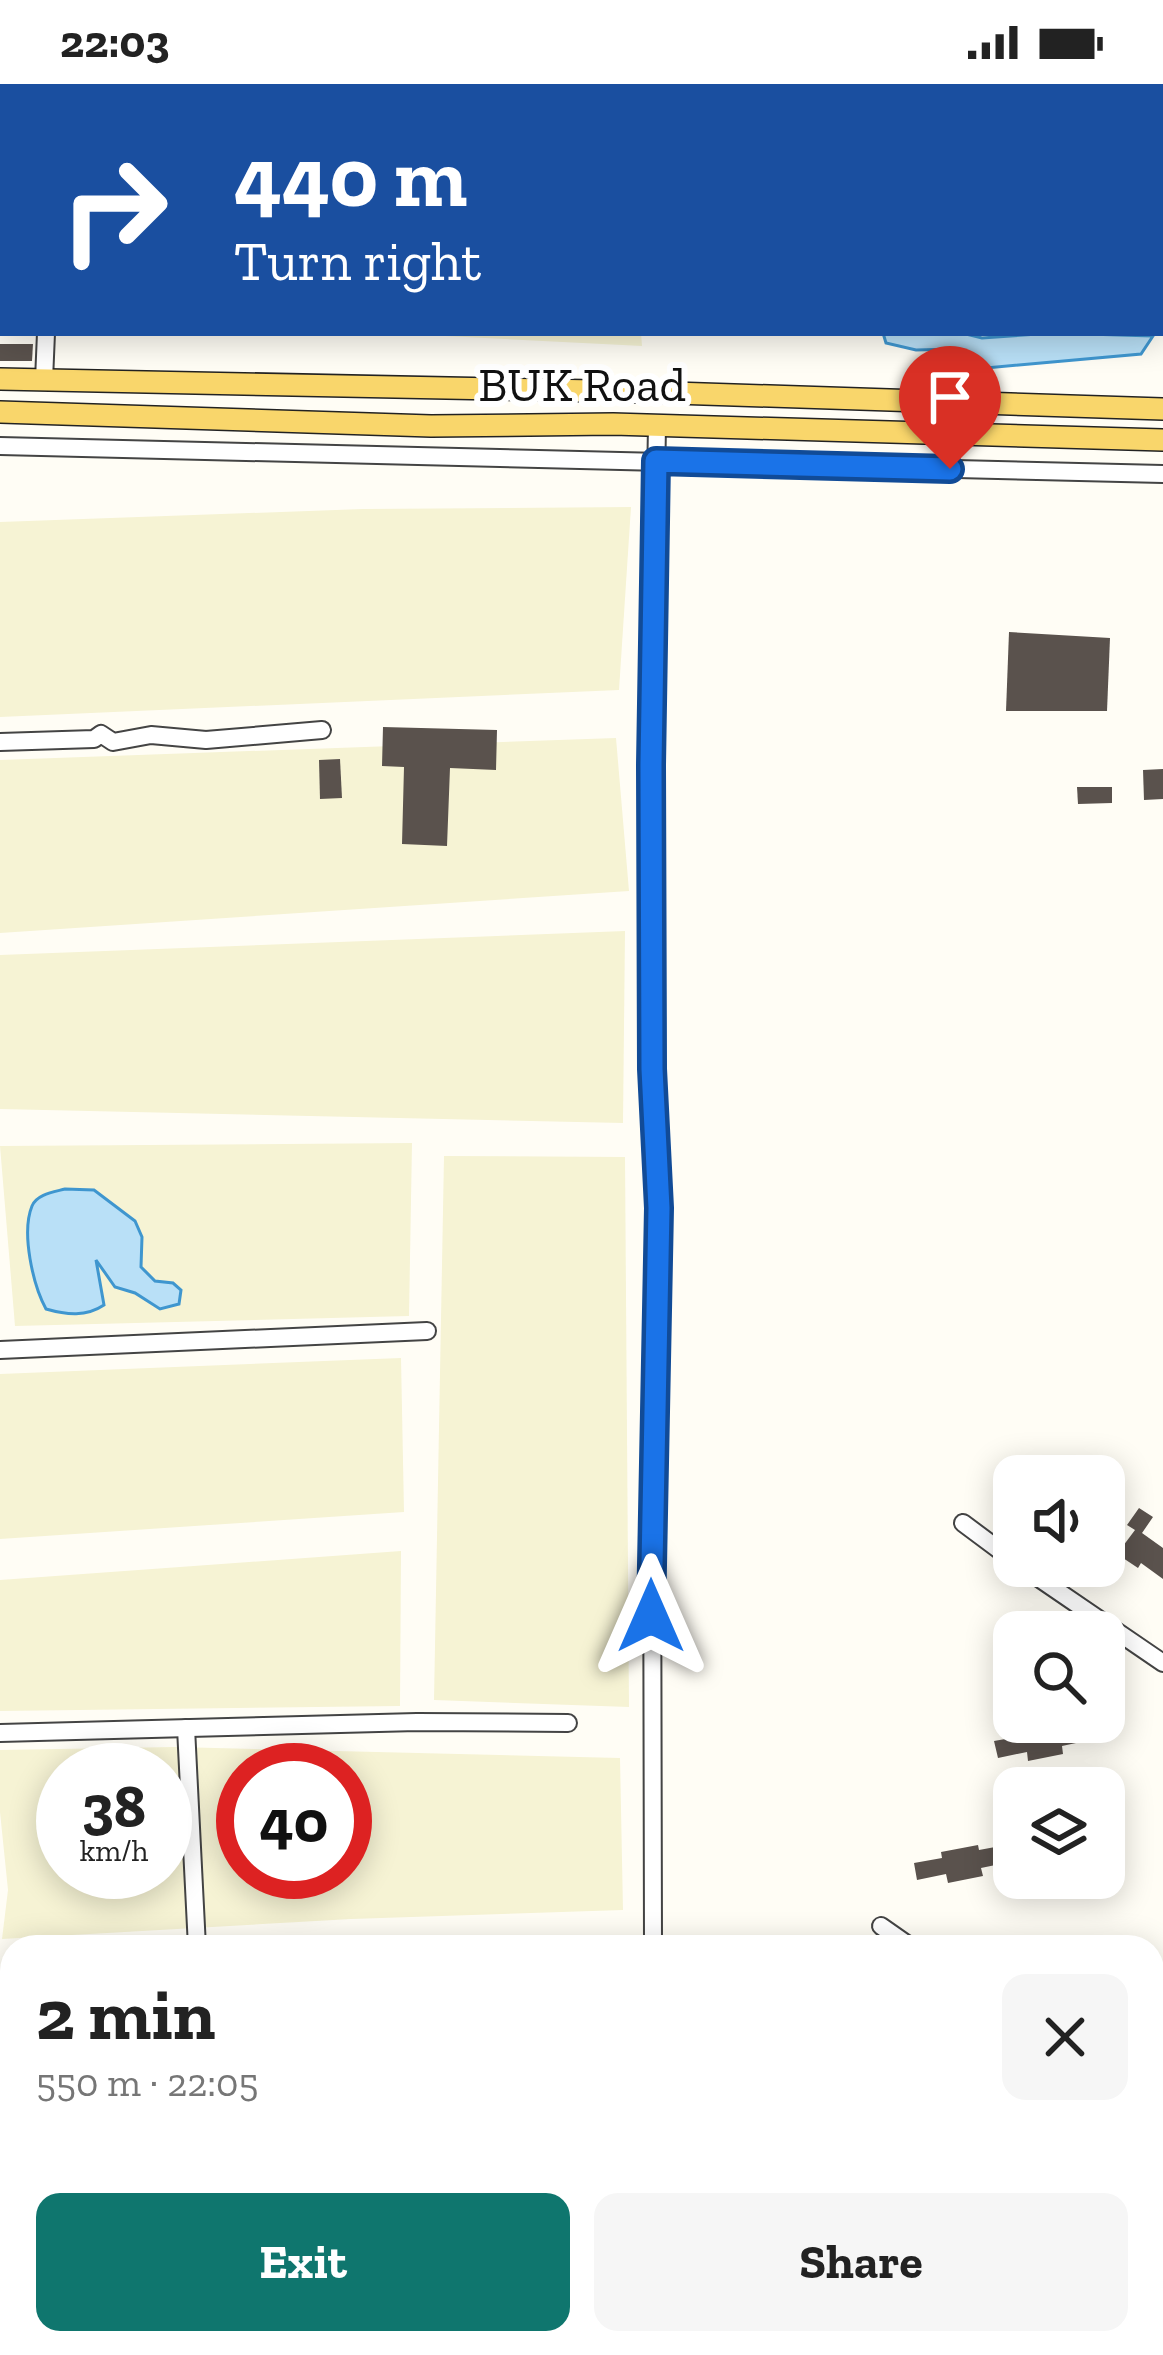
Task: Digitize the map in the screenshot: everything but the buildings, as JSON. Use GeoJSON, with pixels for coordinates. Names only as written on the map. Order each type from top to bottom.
{"type":"FeatureCollection","features":[{"type":"Feature","properties":{"kind":"main road","name":"BUK Road"},"geometry":{"type":"LineString","coordinates":[[0,379],[644,392],[1163,410]]}},
{"type":"Feature","properties":{"kind":"main road","name":"BUK Road"},"geometry":{"type":"LineString","coordinates":[[0,412],[431,426],[613,424],[1163,440]]}},
{"type":"Feature","properties":{"kind":"street"},"geometry":{"type":"LineString","coordinates":[[44,380],[46,336]]}},
{"type":"Feature","properties":{"kind":"street"},"geometry":{"type":"LineString","coordinates":[[652,425],[652,1069],[659,1208],[652,1474],[653,1935]]}},
{"type":"Feature","properties":{"kind":"street"},"geometry":{"type":"LineString","coordinates":[[0,446],[1163,474]]}},
{"type":"Feature","properties":{"kind":"street"},"geometry":{"type":"LineString","coordinates":[[0,742],[94,739],[101,734],[113,742],[151,735],[206,740],[322,730]]}},
{"type":"Feature","properties":{"kind":"street"},"geometry":{"type":"LineString","coordinates":[[0,1350],[427,1331]]}},
{"type":"Feature","properties":{"kind":"street"},"geometry":{"type":"LineString","coordinates":[[963,1523],[993,1545]]}},
{"type":"Feature","properties":{"kind":"street"},"geometry":{"type":"LineString","coordinates":[[1052,1587],[1163,1663]]}},
{"type":"Feature","properties":{"kind":"street"},"geometry":{"type":"LineString","coordinates":[[0,1733],[568,1723]]}},
{"type":"Feature","properties":{"kind":"street"},"geometry":{"type":"LineString","coordinates":[[186,1728],[196,1935]]}},
{"type":"Feature","properties":{"kind":"street"},"geometry":{"type":"LineString","coordinates":[[881,1926],[894,1935]]}},
{"type":"Feature","properties":{"kind":"shaded area"},"geometry":{"type":"Polygon","coordinates":[[[444,336],[641,336],[642,346],[444,336]]]}},
{"type":"Feature","properties":{"kind":"shaded area"},"geometry":{"type":"Polygon","coordinates":[[[631,507],[619,690],[0,717],[0,522],[363,509],[631,507]]]}},
{"type":"Feature","properties":{"kind":"shaded area"},"geometry":{"type":"Polygon","coordinates":[[[616,738],[629,891],[0,933],[0,760],[616,738]]]}},
{"type":"Feature","properties":{"kind":"shaded area"},"geometry":{"type":"Polygon","coordinates":[[[625,931],[623,1123],[0,1109],[0,955],[625,931]]]}},
{"type":"Feature","properties":{"kind":"shaded area"},"geometry":{"type":"Polygon","coordinates":[[[412,1143],[409,1316],[15,1326],[0,1146],[412,1143]]]}},
{"type":"Feature","properties":{"kind":"shaded area"},"geometry":{"type":"Polygon","coordinates":[[[444,1156],[625,1157],[629,1707],[434,1700],[444,1156]]]}},
{"type":"Feature","properties":{"kind":"shaded area"},"geometry":{"type":"Polygon","coordinates":[[[401,1358],[404,1512],[0,1539],[0,1374],[401,1358]]]}},
{"type":"Feature","properties":{"kind":"shaded area"},"geometry":{"type":"Polygon","coordinates":[[[401,1551],[400,1706],[0,1711],[0,1580],[401,1551]]]}},
{"type":"Feature","properties":{"kind":"shaded area"},"geometry":{"type":"Polygon","coordinates":[[[192,1747],[216,1748],[216,1899],[372,1899],[372,1752],[620,1758],[623,1910],[2,1935],[8,1890],[0,1750],[36,1749],[36,1899],[192,1899],[192,1747]]]}},
{"type":"Feature","properties":{"kind":"water"},"geometry":{"type":"Polygon","coordinates":[[[884,336],[1153,336],[1141,354],[986,368],[956,349],[916,350],[886,343],[884,336]]]}},
{"type":"Feature","properties":{"kind":"water"},"geometry":{"type":"Polygon","coordinates":[[[65,1189],[94,1190],[135,1221],[142,1237],[141,1267],[155,1281],[173,1283],[181,1290],[179,1304],[160,1309],[115,1287],[96,1260],[104,1305],[76,1314],[46,1309],[30,1259],[29,1217],[38,1199],[65,1189]]]}},
{"type":"Feature","properties":{"kind":"route"},"geometry":{"type":"LineString","coordinates":[[651,1616],[659,1208],[652,1069],[656,461],[950,469]]}}]}
